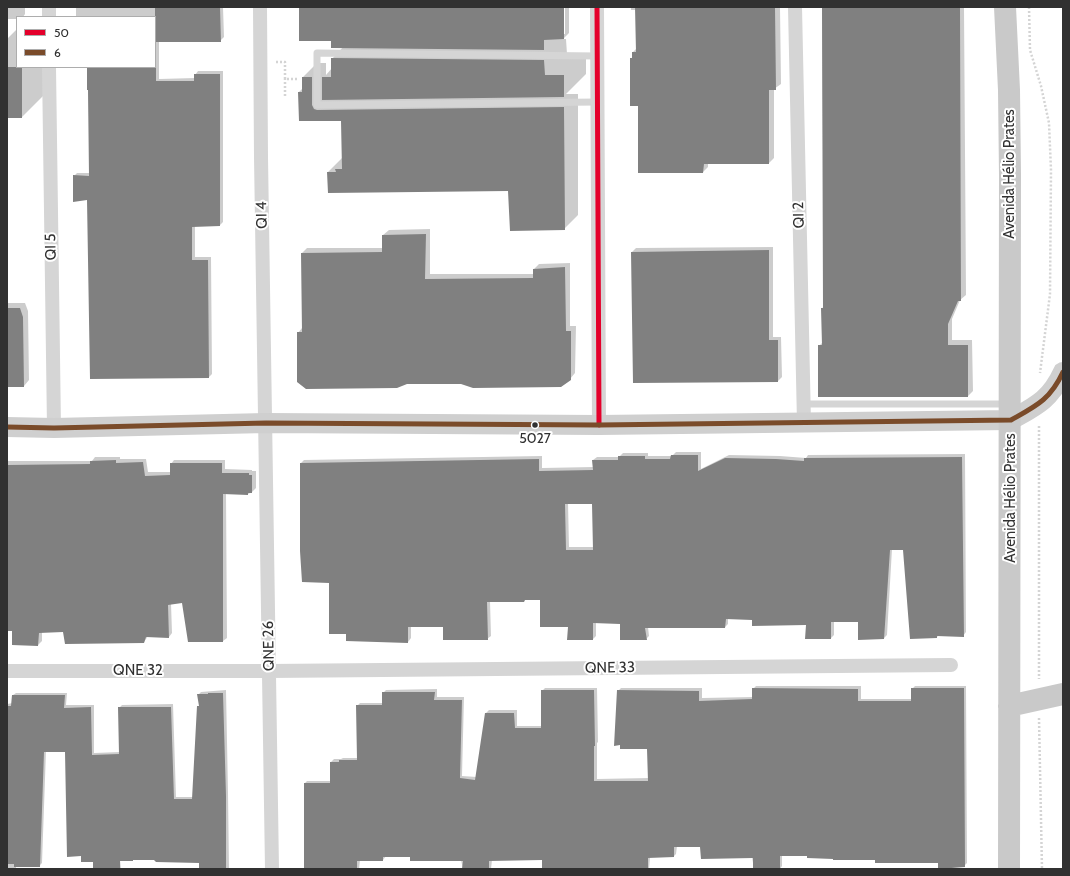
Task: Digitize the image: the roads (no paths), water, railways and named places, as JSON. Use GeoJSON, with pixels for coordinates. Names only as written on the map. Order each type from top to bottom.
{"type":"FeatureCollection","features":[{"type":"Feature","properties":{"kind":"main road","name":"Avenida Hélio Prates"},"geometry":{"type":"LineString","coordinates":[[1005,7],[1010,98],[1009,869]]}},
{"type":"Feature","properties":{"kind":"main road"},"geometry":{"type":"LineString","coordinates":[[7,427],[54,428],[266,423],[599,425],[804,414],[1010,412],[1039,405],[1058,384],[1063,372]]}},
{"type":"Feature","properties":{"kind":"main road"},"geometry":{"type":"LineString","coordinates":[[1009,706],[1063,694]]}},
{"type":"Feature","properties":{"kind":"street","name":"QI 4"},"geometry":{"type":"LineString","coordinates":[[260,7],[266,423]]}},
{"type":"Feature","properties":{"kind":"street"},"geometry":{"type":"LineString","coordinates":[[597,7],[599,425]]}},
{"type":"Feature","properties":{"kind":"street","name":"QI 2"},"geometry":{"type":"LineString","coordinates":[[795,7],[804,414]]}},
{"type":"Feature","properties":{"kind":"street","name":"QI 5"},"geometry":{"type":"LineString","coordinates":[[49,68],[54,428]]}},
{"type":"Feature","properties":{"kind":"street","name":"QNE 26"},"geometry":{"type":"LineString","coordinates":[[266,423],[272,869]]}},
{"type":"Feature","properties":{"kind":"street","name":"QNE 33"},"geometry":{"type":"LineString","coordinates":[[269,671],[951,665]]}},
{"type":"Feature","properties":{"kind":"street","name":"QNE 32"},"geometry":{"type":"LineString","coordinates":[[7,671],[269,671]]}},
{"type":"Feature","properties":{"kind":"lane"},"geometry":{"type":"LineString","coordinates":[[597,102],[317,105],[317,53],[598,56]]}},
{"type":"Feature","properties":{"kind":"place","name":"5027"},"geometry":{"type":"Point","coordinates":[535,425]}}]}
